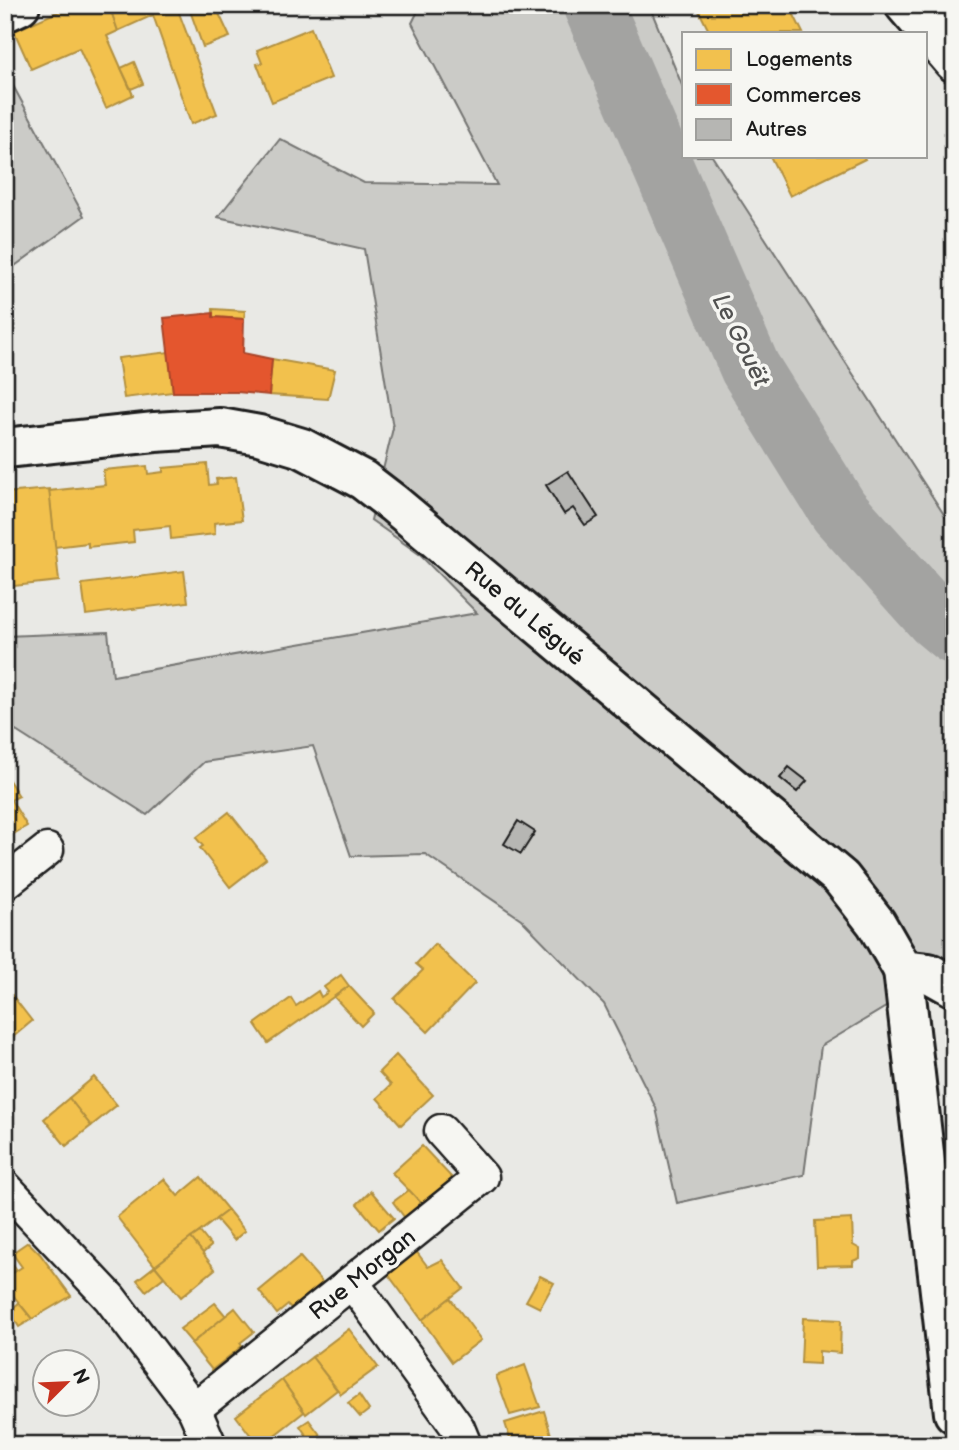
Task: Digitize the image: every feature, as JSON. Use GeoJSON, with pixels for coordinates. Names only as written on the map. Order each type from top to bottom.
{"type":"FeatureCollection","features":[{"type":"Feature","properties":{"kind":"street"},"geometry":{"type":"LineString","coordinates":[[5,12],[20,5]]}},
{"type":"Feature","properties":{"kind":"street"},"geometry":{"type":"LineString","coordinates":[[905,5],[954,62]]}},
{"type":"Feature","properties":{"kind":"street"},"geometry":{"type":"LineString","coordinates":[[947,5],[954,12]]}},
{"type":"Feature","properties":{"kind":"street","name":"Rue du Légué"},"geometry":{"type":"LineString","coordinates":[[5,448],[220,428],[259,435],[302,448],[353,474],[452,551],[841,878],[876,923],[903,970]]}},
{"type":"Feature","properties":{"kind":"street"},"geometry":{"type":"LineString","coordinates":[[5,883],[47,850]]}},
{"type":"Feature","properties":{"kind":"street"},"geometry":{"type":"LineString","coordinates":[[954,987],[929,973],[903,970],[954,1413]]}},
{"type":"Feature","properties":{"kind":"street","name":"Rue Morgan"},"geometry":{"type":"LineString","coordinates":[[194,1409],[482,1177],[441,1131]]}},
{"type":"Feature","properties":{"kind":"street"},"geometry":{"type":"LineString","coordinates":[[5,1187],[110,1298],[194,1409],[210,1445]]}},
{"type":"Feature","properties":{"kind":"street"},"geometry":{"type":"LineString","coordinates":[[352,1282],[458,1428],[465,1445]]}},
{"type":"Feature","properties":{"kind":"shaded area"},"geometry":{"type":"Polygon","coordinates":[[[421,5],[649,5],[682,85],[682,158],[713,158],[954,530],[954,966],[821,1046],[804,1175],[677,1203],[656,1108],[604,1004],[521,919],[425,854],[351,856],[313,746],[204,762],[147,815],[5,724],[5,636],[108,632],[113,676],[477,613],[419,554],[371,520],[393,428],[364,249],[218,217],[280,139],[364,183],[497,185],[412,23],[421,5]]]}},
{"type":"Feature","properties":{"kind":"shaded area"},"geometry":{"type":"Polygon","coordinates":[[[5,71],[84,216],[5,273],[5,71]]]}},
{"type":"Feature","properties":{"kind":"building: Logements"},"geometry":{"type":"Polygon","coordinates":[[[73,5],[109,5],[118,31],[107,36],[133,95],[106,108],[79,48],[31,69],[14,31],[73,5]]]}},
{"type":"Feature","properties":{"kind":"building: Logements"},"geometry":{"type":"Polygon","coordinates":[[[109,5],[176,5],[217,114],[191,124],[153,15],[118,31],[109,5]]]}},
{"type":"Feature","properties":{"kind":"building: Logements"},"geometry":{"type":"Polygon","coordinates":[[[188,5],[215,5],[230,37],[203,47],[188,5]]]}},
{"type":"Feature","properties":{"kind":"building: Logements"},"geometry":{"type":"Polygon","coordinates":[[[696,5],[789,5],[802,32],[710,32],[696,5]]]}},
{"type":"Feature","properties":{"kind":"building: Logements"},"geometry":{"type":"Polygon","coordinates":[[[311,28],[331,78],[272,102],[257,64],[262,63],[257,50],[311,28]]]}},
{"type":"Feature","properties":{"kind":"building: Logements"},"geometry":{"type":"Polygon","coordinates":[[[134,62],[143,84],[131,89],[121,68],[134,62]]]}},
{"type":"Feature","properties":{"kind":"building: Logements"},"geometry":{"type":"Polygon","coordinates":[[[771,158],[865,159],[790,196],[771,158]]]}},
{"type":"Feature","properties":{"kind":"building: Logements"},"geometry":{"type":"Polygon","coordinates":[[[213,309],[245,311],[244,319],[213,317],[213,309]]]}},
{"type":"Feature","properties":{"kind":"building: Logements"},"geometry":{"type":"Polygon","coordinates":[[[169,352],[173,392],[124,398],[118,358],[169,352]]]}},
{"type":"Feature","properties":{"kind":"building: Logements"},"geometry":{"type":"Polygon","coordinates":[[[272,359],[335,370],[328,399],[269,395],[272,359]]]}},
{"type":"Feature","properties":{"kind":"building: Logements"},"geometry":{"type":"Polygon","coordinates":[[[207,464],[209,485],[217,484],[216,479],[236,477],[242,520],[214,523],[215,534],[171,539],[170,526],[133,530],[134,542],[55,547],[49,491],[105,485],[103,470],[147,466],[148,474],[163,472],[163,468],[207,464]]]}},
{"type":"Feature","properties":{"kind":"building: Logements"},"geometry":{"type":"Polygon","coordinates":[[[49,489],[59,581],[5,587],[5,493],[49,489]]]}},
{"type":"Feature","properties":{"kind":"building: Logements"},"geometry":{"type":"Polygon","coordinates":[[[184,571],[188,602],[86,615],[82,584],[184,571]]]}},
{"type":"Feature","properties":{"kind":"building: Logements"},"geometry":{"type":"Polygon","coordinates":[[[5,774],[19,796],[11,800],[27,826],[5,839],[5,774]]]}},
{"type":"Feature","properties":{"kind":"building: Logements"},"geometry":{"type":"Polygon","coordinates":[[[229,812],[266,859],[230,887],[200,848],[203,846],[196,838],[229,812]]]}},
{"type":"Feature","properties":{"kind":"building: Logements"},"geometry":{"type":"Polygon","coordinates":[[[435,944],[475,983],[428,1032],[394,999],[423,970],[416,964],[435,944]]]}},
{"type":"Feature","properties":{"kind":"building: Logements"},"geometry":{"type":"Polygon","coordinates":[[[341,975],[349,986],[268,1043],[255,1024],[291,998],[296,1006],[318,991],[321,997],[328,992],[324,987],[341,975]]]}},
{"type":"Feature","properties":{"kind":"building: Logements"},"geometry":{"type":"Polygon","coordinates":[[[5,986],[32,1021],[13,1037],[9,1032],[5,1036],[5,986]]]}},
{"type":"Feature","properties":{"kind":"building: Logements"},"geometry":{"type":"Polygon","coordinates":[[[349,986],[374,1013],[361,1026],[334,997],[349,986]]]}},
{"type":"Feature","properties":{"kind":"building: Logements"},"geometry":{"type":"Polygon","coordinates":[[[396,1055],[433,1095],[401,1125],[377,1098],[391,1085],[379,1072],[396,1055]]]}},
{"type":"Feature","properties":{"kind":"building: Logements"},"geometry":{"type":"Polygon","coordinates":[[[94,1077],[117,1105],[91,1126],[69,1098],[94,1077]]]}},
{"type":"Feature","properties":{"kind":"building: Logements"},"geometry":{"type":"Polygon","coordinates":[[[69,1098],[91,1126],[66,1146],[44,1119],[69,1098]]]}},
{"type":"Feature","properties":{"kind":"building: Logements"},"geometry":{"type":"Polygon","coordinates":[[[422,1146],[454,1180],[422,1204],[392,1173],[422,1146]]]}},
{"type":"Feature","properties":{"kind":"building: Logements"},"geometry":{"type":"Polygon","coordinates":[[[201,1177],[228,1210],[155,1266],[117,1217],[164,1179],[178,1196],[201,1177]]]}},
{"type":"Feature","properties":{"kind":"building: Logements"},"geometry":{"type":"Polygon","coordinates":[[[409,1190],[422,1204],[405,1218],[393,1202],[409,1190]]]}},
{"type":"Feature","properties":{"kind":"building: Logements"},"geometry":{"type":"Polygon","coordinates":[[[371,1191],[394,1218],[379,1230],[357,1204],[371,1191]]]}},
{"type":"Feature","properties":{"kind":"building: Logements"},"geometry":{"type":"Polygon","coordinates":[[[228,1210],[245,1231],[234,1240],[216,1219],[228,1210]]]}},
{"type":"Feature","properties":{"kind":"building: Logements"},"geometry":{"type":"Polygon","coordinates":[[[852,1219],[853,1245],[860,1249],[860,1258],[853,1261],[853,1265],[817,1266],[815,1221],[852,1219]]]}},
{"type":"Feature","properties":{"kind":"building: Logements"},"geometry":{"type":"Polygon","coordinates":[[[200,1232],[211,1246],[203,1253],[191,1238],[200,1232]]]}},
{"type":"Feature","properties":{"kind":"building: Logements"},"geometry":{"type":"Polygon","coordinates":[[[191,1238],[215,1269],[181,1297],[155,1266],[191,1238]]]}},
{"type":"Feature","properties":{"kind":"building: Logements"},"geometry":{"type":"Polygon","coordinates":[[[28,1242],[71,1296],[32,1319],[5,1285],[5,1278],[22,1267],[12,1253],[28,1242]]]}},
{"type":"Feature","properties":{"kind":"building: Logements"},"geometry":{"type":"Polygon","coordinates":[[[416,1251],[428,1267],[442,1260],[463,1288],[422,1320],[387,1273],[416,1251]]]}},
{"type":"Feature","properties":{"kind":"building: Logements"},"geometry":{"type":"Polygon","coordinates":[[[5,1254],[17,1270],[5,1278],[5,1254]]]}},
{"type":"Feature","properties":{"kind":"building: Logements"},"geometry":{"type":"Polygon","coordinates":[[[300,1257],[323,1283],[291,1308],[288,1305],[277,1314],[259,1291],[300,1257]]]}},
{"type":"Feature","properties":{"kind":"building: Logements"},"geometry":{"type":"Polygon","coordinates":[[[155,1266],[164,1277],[146,1291],[137,1280],[155,1266]]]}},
{"type":"Feature","properties":{"kind":"building: Logements"},"geometry":{"type":"Polygon","coordinates":[[[540,1276],[554,1283],[540,1308],[526,1301],[540,1276]]]}},
{"type":"Feature","properties":{"kind":"building: Logements"},"geometry":{"type":"Polygon","coordinates":[[[450,1298],[481,1340],[452,1362],[422,1320],[450,1298]]]}},
{"type":"Feature","properties":{"kind":"building: Logements"},"geometry":{"type":"Polygon","coordinates":[[[19,1303],[32,1319],[19,1327],[9,1311],[19,1303]]]}},
{"type":"Feature","properties":{"kind":"building: Logements"},"geometry":{"type":"Polygon","coordinates":[[[215,1303],[226,1316],[192,1343],[180,1329],[215,1303]]]}},
{"type":"Feature","properties":{"kind":"building: Logements"},"geometry":{"type":"Polygon","coordinates":[[[235,1308],[254,1332],[240,1343],[242,1346],[212,1370],[191,1344],[235,1308]]]}},
{"type":"Feature","properties":{"kind":"building: Logements"},"geometry":{"type":"Polygon","coordinates":[[[803,1318],[841,1320],[840,1353],[819,1351],[819,1364],[801,1363],[803,1318]]]}},
{"type":"Feature","properties":{"kind":"building: Logements"},"geometry":{"type":"Polygon","coordinates":[[[349,1329],[378,1367],[341,1394],[312,1357],[349,1329]]]}},
{"type":"Feature","properties":{"kind":"building: Logements"},"geometry":{"type":"Polygon","coordinates":[[[312,1357],[337,1390],[306,1414],[282,1380],[312,1357]]]}},
{"type":"Feature","properties":{"kind":"building: Logements"},"geometry":{"type":"Polygon","coordinates":[[[525,1365],[540,1407],[510,1415],[496,1376],[525,1365]]]}},
{"type":"Feature","properties":{"kind":"building: Logements"},"geometry":{"type":"Polygon","coordinates":[[[282,1380],[304,1412],[262,1445],[258,1445],[236,1416],[282,1380]]]}},
{"type":"Feature","properties":{"kind":"building: Logements"},"geometry":{"type":"Polygon","coordinates":[[[359,1395],[369,1410],[360,1417],[348,1403],[359,1395]]]}},
{"type":"Feature","properties":{"kind":"building: Logements"},"geometry":{"type":"Polygon","coordinates":[[[544,1411],[554,1445],[516,1445],[515,1441],[511,1442],[505,1423],[544,1411]]]}},
{"type":"Feature","properties":{"kind":"building: Logements"},"geometry":{"type":"Polygon","coordinates":[[[309,1420],[324,1440],[313,1445],[300,1426],[309,1420]]]}},
{"type":"Feature","properties":{"kind":"building: Commerces"},"geometry":{"type":"Polygon","coordinates":[[[213,313],[213,317],[244,319],[243,353],[272,359],[269,395],[173,392],[164,318],[213,313]]]}},
{"type":"Feature","properties":{"kind":"building: Autres"},"geometry":{"type":"Polygon","coordinates":[[[568,471],[598,517],[585,525],[573,508],[564,514],[546,485],[568,471]]]}},
{"type":"Feature","properties":{"kind":"building: Autres"},"geometry":{"type":"Polygon","coordinates":[[[789,767],[807,781],[797,792],[780,778],[789,767]]]}},
{"type":"Feature","properties":{"kind":"building: Autres"},"geometry":{"type":"Polygon","coordinates":[[[518,821],[535,832],[521,854],[504,844],[518,821]]]}},
{"type":"Feature","properties":{"kind":"waterway","name":"Le Gouët"},"geometry":{"type":"LineString","coordinates":[[593,5],[750,368],[839,511],[936,619],[954,634]]}}]}
